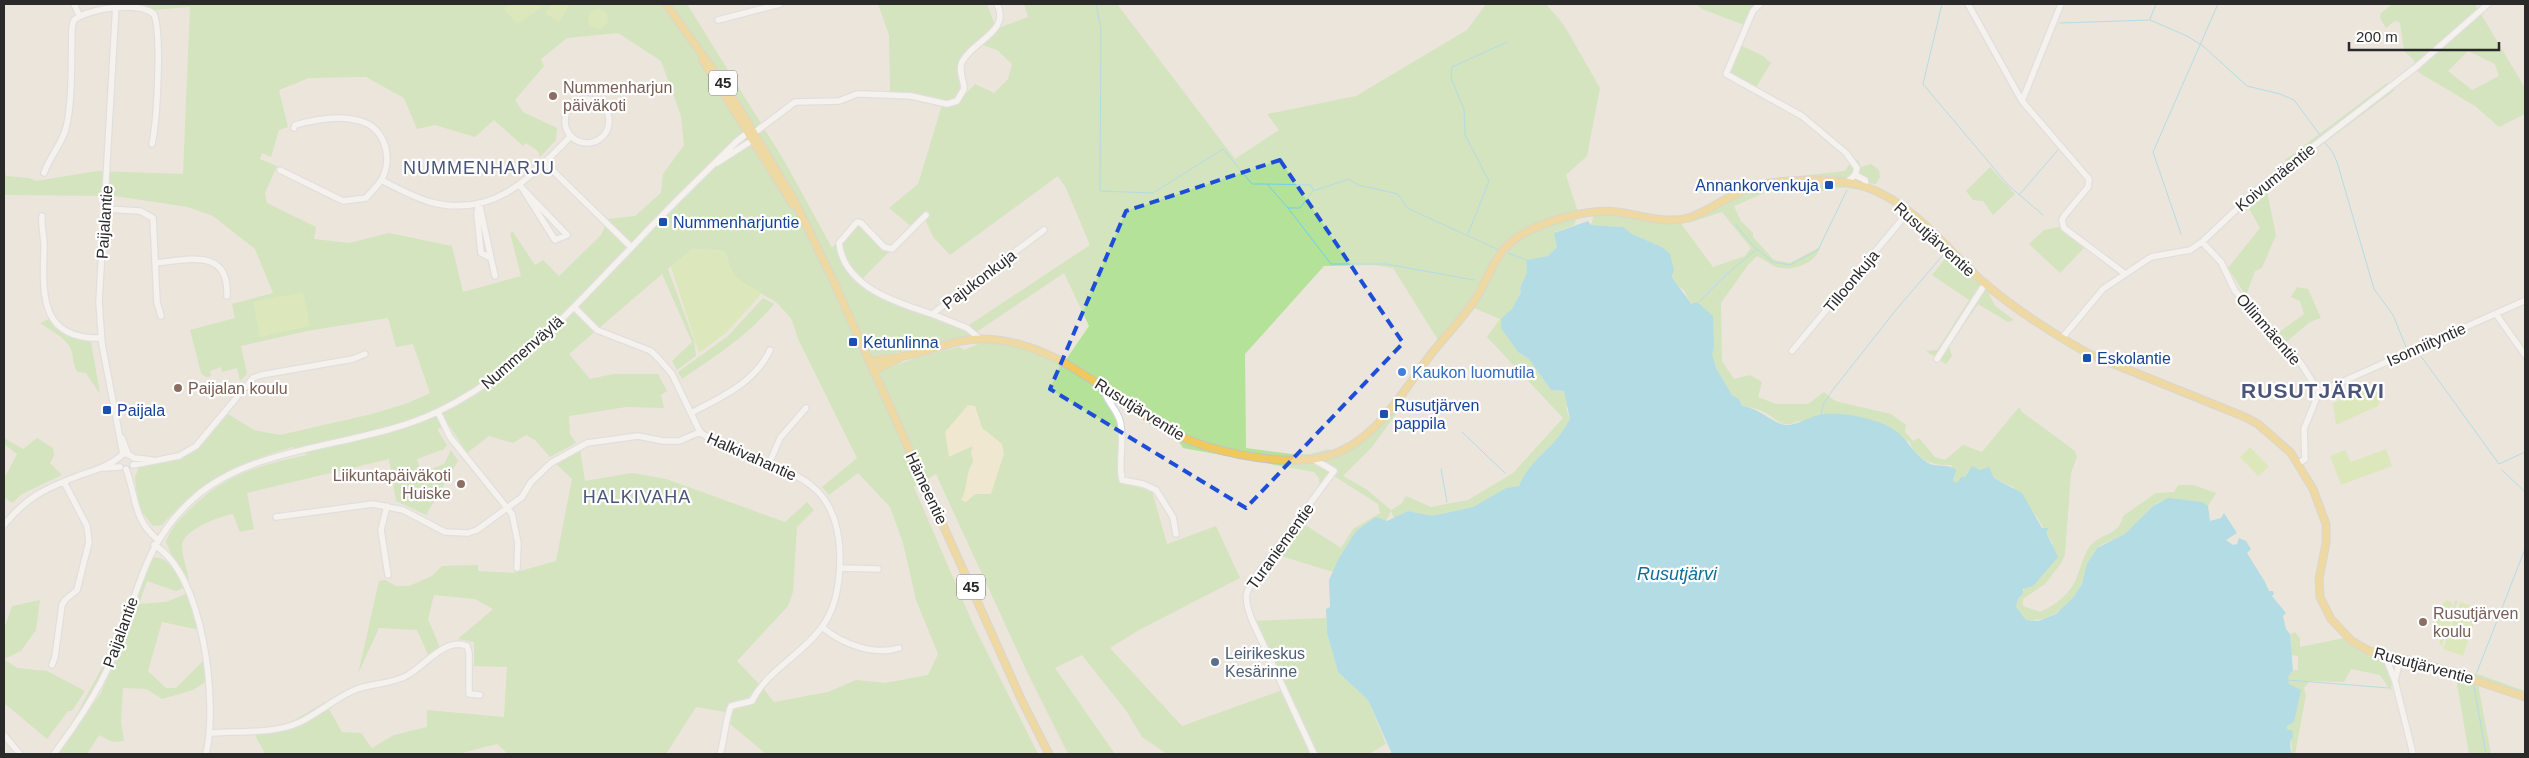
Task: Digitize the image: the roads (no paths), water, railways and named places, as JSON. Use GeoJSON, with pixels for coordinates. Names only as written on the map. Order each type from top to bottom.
{"type":"FeatureCollection","features":[{"type":"Feature","properties":{"kind":"main road","name":"Hämeentie"},"geometry":{"type":"LineString","coordinates":[[666,4],[754,133],[793,198],[1022,701],[1049,754]]}},
{"type":"Feature","properties":{"kind":"main road","name":"Hämeentie"},"geometry":{"type":"LineString","coordinates":[[670,4],[683,27]]}},
{"type":"Feature","properties":{"kind":"main road","name":"Hämeentie"},"geometry":{"type":"LineString","coordinates":[[688,34],[746,134],[804,222]]}},
{"type":"Feature","properties":{"kind":"main road","name":"Rusutjärventie"},"geometry":{"type":"LineString","coordinates":[[869,362],[879,359],[903,357],[980,339],[1015,344],[1052,356],[1103,386],[1146,416],[1197,444],[1268,458],[1315,460],[1352,446],[1379,425],[1431,355],[1469,310],[1499,255],[1517,237],[1540,226],[1574,215],[1613,211],[1670,221],[1692,217],[1753,187],[1807,181],[1847,182],[1866,187],[1890,198],[1909,211],[1985,284],[2062,338],[2089,354],[2246,417],[2277,439],[2299,463],[2313,489],[2326,524],[2326,543],[2318,590],[2324,607],[2337,626],[2352,641],[2369,651],[2473,678],[2525,697]]}},
{"type":"Feature","properties":{"kind":"main road","name":"Rusutjärventie"},"geometry":{"type":"LineString","coordinates":[[873,371],[903,357]]}},
{"type":"Feature","properties":{"kind":"street"},"geometry":{"type":"LineString","coordinates":[[74,4],[79,16]]}},
{"type":"Feature","properties":{"kind":"street"},"geometry":{"type":"LineString","coordinates":[[718,20],[778,4]]}},
{"type":"Feature","properties":{"kind":"street"},"geometry":{"type":"LineString","coordinates":[[746,134],[754,133],[800,100],[840,101],[857,94],[864,94],[911,96],[947,104],[957,101],[964,89],[960,70],[962,62],[997,27],[1002,13],[997,4]]}},
{"type":"Feature","properties":{"kind":"street"},"geometry":{"type":"LineString","coordinates":[[1760,4],[1753,11],[1726,74],[1802,116],[1854,162],[1858,168],[1855,175],[1847,182]]}},
{"type":"Feature","properties":{"kind":"street"},"geometry":{"type":"LineString","coordinates":[[1968,4],[2022,101],[2089,179],[2084,193],[2064,216],[2062,220],[2064,228],[2124,273]]}},
{"type":"Feature","properties":{"kind":"street","name":"Koivumäentie"},"geometry":{"type":"LineString","coordinates":[[2062,338],[2092,299],[2124,273],[2151,257],[2190,250],[2202,242],[2258,189],[2416,67],[2488,4]]}},
{"type":"Feature","properties":{"kind":"street"},"geometry":{"type":"LineString","coordinates":[[2022,101],[2059,5]]}},
{"type":"Feature","properties":{"kind":"street"},"geometry":{"type":"LineString","coordinates":[[44,173],[50,156],[57,147],[65,130],[74,20],[79,16],[116,6],[148,9],[157,21],[156,112],[152,144]]}},
{"type":"Feature","properties":{"kind":"street","name":"Paijalantie"},"geometry":{"type":"LineString","coordinates":[[116,6],[99,284],[101,338],[122,438],[128,455],[128,467]]}},
{"type":"Feature","properties":{"kind":"street"},"geometry":{"type":"LineString","coordinates":[[585,100],[602,105],[607,113],[609,122],[607,131],[601,138],[585,143],[570,136],[565,120],[572,105],[585,100]]}},
{"type":"Feature","properties":{"kind":"street"},"geometry":{"type":"LineString","coordinates":[[280,170],[343,201],[366,198],[381,180],[386,165],[384,140],[374,126],[356,120],[335,118],[295,125],[294,128]]}},
{"type":"Feature","properties":{"kind":"street"},"geometry":{"type":"LineString","coordinates":[[751,141],[754,133]]}},
{"type":"Feature","properties":{"kind":"street","name":"Nummenväylä"},"geometry":{"type":"LineString","coordinates":[[156,543],[168,526],[195,497],[222,479],[246,467],[401,427],[438,412],[498,377],[574,307],[746,134]]}},
{"type":"Feature","properties":{"kind":"street"},"geometry":{"type":"LineString","coordinates":[[381,180],[432,203],[479,205],[522,188],[570,136]]}},
{"type":"Feature","properties":{"kind":"street","name":"Nummenväylä"},"geometry":{"type":"LineString","coordinates":[[716,164],[751,141]]}},
{"type":"Feature","properties":{"kind":"street"},"geometry":{"type":"LineString","coordinates":[[545,163],[631,248]]}},
{"type":"Feature","properties":{"kind":"street"},"geometry":{"type":"LineString","coordinates":[[1855,175],[1864,180],[1866,187]]}},
{"type":"Feature","properties":{"kind":"street"},"geometry":{"type":"LineString","coordinates":[[522,188],[545,212],[567,235],[555,240],[522,188]]}},
{"type":"Feature","properties":{"kind":"street"},"geometry":{"type":"LineString","coordinates":[[479,205],[477,214],[481,253],[491,258],[495,276]]}},
{"type":"Feature","properties":{"kind":"street"},"geometry":{"type":"LineString","coordinates":[[104,209],[140,211],[153,218],[157,302],[161,316]]}},
{"type":"Feature","properties":{"kind":"street","name":"Tilloonkuja"},"geometry":{"type":"LineString","coordinates":[[1792,350],[1909,211]]}},
{"type":"Feature","properties":{"kind":"street"},"geometry":{"type":"LineString","coordinates":[[926,215],[892,249],[884,247],[861,223],[857,222],[839,243],[840,251],[860,281],[897,303],[932,314]]}},
{"type":"Feature","properties":{"kind":"street"},"geometry":{"type":"LineString","coordinates":[[42,216],[44,234],[43,294],[48,310],[68,332],[79,336],[101,338]]}},
{"type":"Feature","properties":{"kind":"street","name":"Pajukonkuja"},"geometry":{"type":"LineString","coordinates":[[932,314],[1044,230]]}},
{"type":"Feature","properties":{"kind":"street","name":"Ollinmäentie"},"geometry":{"type":"LineString","coordinates":[[2202,242],[2220,262],[2235,291],[2300,362],[2319,392]]}},
{"type":"Feature","properties":{"kind":"street"},"geometry":{"type":"LineString","coordinates":[[155,263],[202,259],[213,262],[220,266],[225,274],[228,284],[227,296]]}},
{"type":"Feature","properties":{"kind":"street"},"geometry":{"type":"LineString","coordinates":[[1937,359],[1985,284]]}},
{"type":"Feature","properties":{"kind":"street","name":"Isonniityntie"},"geometry":{"type":"LineString","coordinates":[[2319,392],[2524,301]]}},
{"type":"Feature","properties":{"kind":"street","name":"Halkivahantie"},"geometry":{"type":"LineString","coordinates":[[574,307],[603,334],[651,351],[672,374],[700,432],[725,447],[794,473],[808,482],[824,499],[836,527],[840,568],[834,602],[822,627],[810,641],[762,685],[752,701],[731,706],[727,715],[728,722],[720,754]]}},
{"type":"Feature","properties":{"kind":"street","name":"Pajukonkuja"},"geometry":{"type":"LineString","coordinates":[[932,314],[967,328],[980,339]]}},
{"type":"Feature","properties":{"kind":"street"},"geometry":{"type":"LineString","coordinates":[[2496,314],[2525,355]]}},
{"type":"Feature","properties":{"kind":"street"},"geometry":{"type":"LineString","coordinates":[[691,413],[743,384],[765,362],[770,350]]}},
{"type":"Feature","properties":{"kind":"street"},"geometry":{"type":"LineString","coordinates":[[104,468],[128,467],[179,456],[196,446],[253,378],[353,359],[365,354]]}},
{"type":"Feature","properties":{"kind":"street"},"geometry":{"type":"LineString","coordinates":[[1103,386],[1104,397],[1114,408],[1120,421],[1122,480],[1143,484],[1156,490],[1173,517],[1176,534]]}},
{"type":"Feature","properties":{"kind":"street"},"geometry":{"type":"LineString","coordinates":[[2299,463],[2305,459],[2304,429],[2319,392]]}},
{"type":"Feature","properties":{"kind":"street"},"geometry":{"type":"LineString","coordinates":[[769,464],[780,438],[806,408]]}},
{"type":"Feature","properties":{"kind":"street"},"geometry":{"type":"LineString","coordinates":[[438,412],[450,436],[508,509],[516,527],[517,568]]}},
{"type":"Feature","properties":{"kind":"street"},"geometry":{"type":"LineString","coordinates":[[276,517],[373,504],[403,510],[445,532],[456,534],[477,530],[522,498],[531,482],[551,463],[586,444],[638,436],[663,441],[678,441],[700,432]]}},
{"type":"Feature","properties":{"kind":"street"},"geometry":{"type":"LineString","coordinates":[[4,525],[26,500],[64,482],[104,468],[128,455],[154,460]]}},
{"type":"Feature","properties":{"kind":"street"},"geometry":{"type":"LineString","coordinates":[[118,460],[128,467],[138,516],[156,543],[178,570],[200,622],[207,657],[211,733],[206,754]]}},
{"type":"Feature","properties":{"kind":"street","name":"Turaniementie"},"geometry":{"type":"LineString","coordinates":[[1314,754],[1251,618],[1245,596],[1247,589],[1258,572],[1334,471],[1315,460]]}},
{"type":"Feature","properties":{"kind":"street"},"geometry":{"type":"LineString","coordinates":[[52,665],[55,657],[62,605],[77,590],[89,542],[87,526],[64,482]]}},
{"type":"Feature","properties":{"kind":"street"},"geometry":{"type":"LineString","coordinates":[[387,506],[381,530],[388,575]]}},
{"type":"Feature","properties":{"kind":"street","name":"Paijalantie"},"geometry":{"type":"LineString","coordinates":[[54,754],[86,711],[106,673],[143,569],[156,543]]}},
{"type":"Feature","properties":{"kind":"street"},"geometry":{"type":"LineString","coordinates":[[840,568],[878,569]]}},
{"type":"Feature","properties":{"kind":"street"},"geometry":{"type":"LineString","coordinates":[[822,627],[852,645],[887,652],[899,648]]}},
{"type":"Feature","properties":{"kind":"street"},"geometry":{"type":"LineString","coordinates":[[211,733],[281,728],[298,723],[356,690],[394,681],[409,674],[431,657],[451,646],[462,644],[467,646],[469,653],[469,694],[480,695]]}},
{"type":"Feature","properties":{"kind":"street"},"geometry":{"type":"LineString","coordinates":[[2385,656],[2395,681],[2414,754]]}},
{"type":"Feature","properties":{"kind":"street"},"geometry":{"type":"LineString","coordinates":[[2395,681],[2400,659]]}},
{"type":"Feature","properties":{"kind":"street"},"geometry":{"type":"LineString","coordinates":[[4,736],[20,754]]}},
{"type":"Feature","properties":{"kind":"water","name":"Rusutjärvi"},"geometry":{"type":"Polygon","coordinates":[[[1588,221],[1591,225],[1623,227],[1632,234],[1662,247],[1670,254],[1674,270],[1672,276],[1676,283],[1691,304],[1697,302],[1713,316],[1714,347],[1712,354],[1716,368],[1732,395],[1739,399],[1742,406],[1749,407],[1776,422],[1786,425],[1827,414],[1846,415],[1877,422],[1893,429],[1903,437],[1923,460],[1956,470],[1953,481],[1957,483],[1961,477],[1965,477],[1972,466],[1980,470],[1989,467],[1994,478],[2022,493],[2042,528],[2049,528],[2046,532],[2058,557],[2033,586],[2023,589],[2016,607],[2026,620],[2038,621],[2056,614],[2073,598],[2082,584],[2087,564],[2097,548],[2125,534],[2153,506],[2168,498],[2202,502],[2208,506],[2210,521],[2221,518],[2224,513],[2237,533],[2226,540],[2233,545],[2237,544],[2239,538],[2246,541],[2251,549],[2247,553],[2269,591],[2273,591],[2274,594],[2272,596],[2286,613],[2283,616],[2286,629],[2290,634],[2293,670],[2288,677],[2289,684],[2301,690],[2294,722],[2286,727],[2288,730],[2292,730],[2293,737],[2290,741],[2291,754],[1392,754],[1368,700],[1338,672],[1327,633],[1326,609],[1330,607],[1329,580],[1338,560],[1356,531],[1376,517],[1387,521],[1408,511],[1432,516],[1473,507],[1506,488],[1519,486],[1530,467],[1556,440],[1570,419],[1564,391],[1551,390],[1529,359],[1518,352],[1501,328],[1501,319],[1512,309],[1521,292],[1520,288],[1527,272],[1526,260],[1548,256],[1557,247],[1554,233],[1588,221]]]}},
{"type":"Feature","properties":{"kind":"waterway"},"geometry":{"type":"LineString","coordinates":[[1096,4],[1101,29],[1100,191],[1153,193],[1223,149],[1252,184],[1267,184],[1288,208],[1300,208],[1313,191],[1349,179],[1358,185],[1398,194],[1407,208],[1497,249]]}},
{"type":"Feature","properties":{"kind":"waterway"},"geometry":{"type":"LineString","coordinates":[[1942,4],[1923,84],[2008,185],[2043,215]]}},
{"type":"Feature","properties":{"kind":"waterway"},"geometry":{"type":"LineString","coordinates":[[2150,19],[2156,4]]}},
{"type":"Feature","properties":{"kind":"waterway"},"geometry":{"type":"LineString","coordinates":[[2181,234],[2153,152],[2218,4]]}},
{"type":"Feature","properties":{"kind":"waterway"},"geometry":{"type":"LineString","coordinates":[[2060,23],[2150,20],[2187,36],[2203,46],[2247,86],[2280,94],[2294,100],[2320,135]]}},
{"type":"Feature","properties":{"kind":"waterway"},"geometry":{"type":"LineString","coordinates":[[1468,234],[1489,181],[1465,135],[1464,109],[1451,78],[1452,67],[1507,42]]}},
{"type":"Feature","properties":{"kind":"waterway"},"geometry":{"type":"LineString","coordinates":[[2324,142],[2332,151],[2337,162],[2374,289],[2393,315],[2406,347]]}},
{"type":"Feature","properties":{"kind":"waterway"},"geometry":{"type":"LineString","coordinates":[[2019,195],[2058,150]]}},
{"type":"Feature","properties":{"kind":"waterway"},"geometry":{"type":"LineString","coordinates":[[1268,184],[1311,185],[1313,190]]}},
{"type":"Feature","properties":{"kind":"waterway"},"geometry":{"type":"LineString","coordinates":[[1700,301],[1728,273],[1757,249],[1773,262],[1790,265],[1818,250],[1847,190]]}},
{"type":"Feature","properties":{"kind":"waterway"},"geometry":{"type":"LineString","coordinates":[[1288,208],[1331,264],[1386,264],[1474,280]]}},
{"type":"Feature","properties":{"kind":"waterway"},"geometry":{"type":"LineString","coordinates":[[1736,225],[1756,249]]}},
{"type":"Feature","properties":{"kind":"waterway"},"geometry":{"type":"LineString","coordinates":[[1508,253],[1526,260]]}},
{"type":"Feature","properties":{"kind":"waterway"},"geometry":{"type":"LineString","coordinates":[[1821,415],[1823,405],[1832,391],[1895,311],[1943,255]]}},
{"type":"Feature","properties":{"kind":"waterway"},"geometry":{"type":"LineString","coordinates":[[2505,331],[2525,360]]}},
{"type":"Feature","properties":{"kind":"waterway"},"geometry":{"type":"LineString","coordinates":[[2418,352],[2499,464],[2525,452]]}},
{"type":"Feature","properties":{"kind":"waterway"},"geometry":{"type":"LineString","coordinates":[[1462,432],[1505,473]]}},
{"type":"Feature","properties":{"kind":"waterway"},"geometry":{"type":"LineString","coordinates":[[1441,469],[1447,502]]}},
{"type":"Feature","properties":{"kind":"waterway"},"geometry":{"type":"LineString","coordinates":[[2502,470],[2525,492]]}},
{"type":"Feature","properties":{"kind":"waterway"},"geometry":{"type":"LineString","coordinates":[[2477,672],[2525,549]]}},
{"type":"Feature","properties":{"kind":"waterway"},"geometry":{"type":"LineString","coordinates":[[2288,680],[2389,688]]}},
{"type":"Feature","properties":{"kind":"waterway"},"geometry":{"type":"LineString","coordinates":[[2474,686],[2486,754]]}},
{"type":"Feature","properties":{"kind":"place","name":"Nummenharjun päiväkoti"},"geometry":{"type":"Point","coordinates":[553,96]}},
{"type":"Feature","properties":{"kind":"place","name":"Annankorvenkuja"},"geometry":{"type":"Point","coordinates":[1829,185]}},
{"type":"Feature","properties":{"kind":"place","name":"Nummenharjuntie"},"geometry":{"type":"Point","coordinates":[663,222]}},
{"type":"Feature","properties":{"kind":"place","name":"Ketunlinna"},"geometry":{"type":"Point","coordinates":[853,342]}},
{"type":"Feature","properties":{"kind":"place","name":"Eskolantie"},"geometry":{"type":"Point","coordinates":[2087,358]}},
{"type":"Feature","properties":{"kind":"place","name":"Kaukon luomutila"},"geometry":{"type":"Point","coordinates":[1402,372]}},
{"type":"Feature","properties":{"kind":"place","name":"Paijalan koulu"},"geometry":{"type":"Point","coordinates":[178,388]}},
{"type":"Feature","properties":{"kind":"place","name":"Paijala"},"geometry":{"type":"Point","coordinates":[107,410]}},
{"type":"Feature","properties":{"kind":"place","name":"Rusutjärven pappila"},"geometry":{"type":"Point","coordinates":[1384,414]}},
{"type":"Feature","properties":{"kind":"place","name":"Liikuntapäiväkoti Huiske"},"geometry":{"type":"Point","coordinates":[461,484]}},
{"type":"Feature","properties":{"kind":"place","name":"Rusutjärven koulu"},"geometry":{"type":"Point","coordinates":[2423,622]}},
{"type":"Feature","properties":{"kind":"place","name":"Leirikeskus Kesärinne"},"geometry":{"type":"Point","coordinates":[1215,662]}},
{"type":"Feature","properties":{"kind":"district","name":"NUMMENHARJU"},"geometry":{"type":"Point","coordinates":[479,168]}},
{"type":"Feature","properties":{"kind":"district","name":"RUSUTJÄRVI"},"geometry":{"type":"Point","coordinates":[2313,391]}},
{"type":"Feature","properties":{"kind":"district","name":"HALKIVAHA"},"geometry":{"type":"Point","coordinates":[637,497]}}]}
